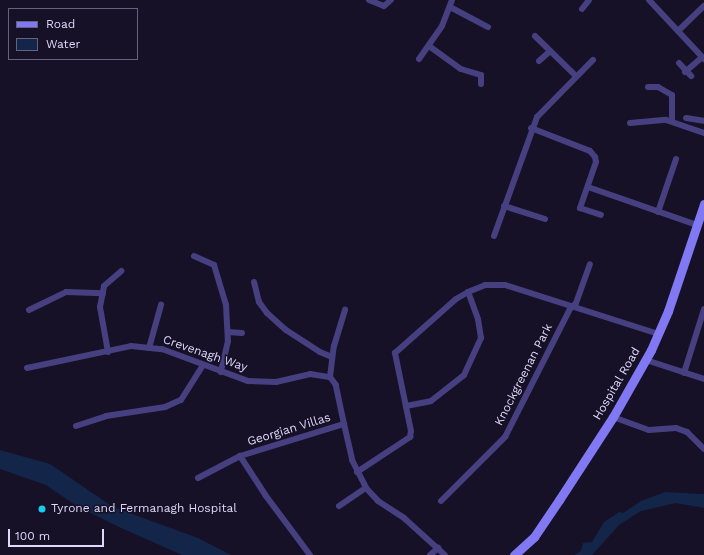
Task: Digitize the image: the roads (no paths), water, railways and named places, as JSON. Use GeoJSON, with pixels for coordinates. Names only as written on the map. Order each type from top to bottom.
{"type":"FeatureCollection","features":[{"type":"Feature","properties":{"kind":"main road","name":"Hospital Road"},"geometry":{"type":"LineString","coordinates":[[514,555],[537,532],[613,417],[646,360],[659,334],[704,206]]}},
{"type":"Feature","properties":{"kind":"street"},"geometry":{"type":"LineString","coordinates":[[369,0],[384,6],[391,0]]}},
{"type":"Feature","properties":{"kind":"street"},"geometry":{"type":"LineString","coordinates":[[419,59],[442,26],[452,0]]}},
{"type":"Feature","properties":{"kind":"street"},"geometry":{"type":"LineString","coordinates":[[582,9],[588,0]]}},
{"type":"Feature","properties":{"kind":"street"},"geometry":{"type":"LineString","coordinates":[[649,0],[703,58],[685,72]]}},
{"type":"Feature","properties":{"kind":"street"},"geometry":{"type":"LineString","coordinates":[[678,32],[704,6]]}},
{"type":"Feature","properties":{"kind":"street"},"geometry":{"type":"LineString","coordinates":[[450,7],[488,27]]}},
{"type":"Feature","properties":{"kind":"street"},"geometry":{"type":"LineString","coordinates":[[535,36],[576,76]]}},
{"type":"Feature","properties":{"kind":"street"},"geometry":{"type":"LineString","coordinates":[[429,46],[461,69],[480,75],[481,84]]}},
{"type":"Feature","properties":{"kind":"street"},"geometry":{"type":"LineString","coordinates":[[539,61],[550,51]]}},
{"type":"Feature","properties":{"kind":"street"},"geometry":{"type":"LineString","coordinates":[[494,236],[530,128],[537,117],[593,60]]}},
{"type":"Feature","properties":{"kind":"street"},"geometry":{"type":"LineString","coordinates":[[679,63],[685,72],[690,76]]}},
{"type":"Feature","properties":{"kind":"street"},"geometry":{"type":"LineString","coordinates":[[648,87],[658,87],[672,95],[672,121]]}},
{"type":"Feature","properties":{"kind":"street"},"geometry":{"type":"LineString","coordinates":[[630,123],[672,121],[703,133],[703,121],[686,118]]}},
{"type":"Feature","properties":{"kind":"street"},"geometry":{"type":"LineString","coordinates":[[530,128],[590,152],[595,157],[588,186],[580,208],[601,215]]}},
{"type":"Feature","properties":{"kind":"street"},"geometry":{"type":"LineString","coordinates":[[658,212],[676,159]]}},
{"type":"Feature","properties":{"kind":"street"},"geometry":{"type":"LineString","coordinates":[[588,186],[697,225]]}},
{"type":"Feature","properties":{"kind":"street"},"geometry":{"type":"LineString","coordinates":[[504,206],[545,220]]}},
{"type":"Feature","properties":{"kind":"street"},"geometry":{"type":"LineString","coordinates":[[194,256],[209,261],[216,270],[226,305],[228,332],[221,372]]}},
{"type":"Feature","properties":{"kind":"street","name":"Knockgreenan Park"},"geometry":{"type":"LineString","coordinates":[[441,501],[505,437],[573,306],[590,264]]}},
{"type":"Feature","properties":{"kind":"street"},"geometry":{"type":"LineString","coordinates":[[108,352],[100,307],[104,286],[122,271]]}},
{"type":"Feature","properties":{"kind":"street"},"geometry":{"type":"LineString","coordinates":[[254,282],[259,302],[267,313],[286,330],[320,352],[332,357]]}},
{"type":"Feature","properties":{"kind":"street"},"geometry":{"type":"LineString","coordinates":[[357,472],[410,437],[406,406],[395,353],[456,299],[468,292],[485,285],[506,285],[659,334]]}},
{"type":"Feature","properties":{"kind":"street"},"geometry":{"type":"LineString","coordinates":[[29,310],[66,292],[103,293]]}},
{"type":"Feature","properties":{"kind":"street"},"geometry":{"type":"LineString","coordinates":[[406,406],[431,402],[455,384],[467,369],[481,338],[478,320],[468,292]]}},
{"type":"Feature","properties":{"kind":"street"},"geometry":{"type":"LineString","coordinates":[[149,348],[161,305]]}},
{"type":"Feature","properties":{"kind":"street"},"geometry":{"type":"LineString","coordinates":[[684,373],[704,309]]}},
{"type":"Feature","properties":{"kind":"street"},"geometry":{"type":"LineString","coordinates":[[344,424],[336,385],[330,377],[332,357],[345,310]]}},
{"type":"Feature","properties":{"kind":"street"},"geometry":{"type":"LineString","coordinates":[[228,332],[242,333]]}},
{"type":"Feature","properties":{"kind":"street","name":"Crevenagh Way"},"geometry":{"type":"LineString","coordinates":[[27,368],[131,346],[162,349],[221,372],[259,382],[276,382],[310,374],[330,377]]}},
{"type":"Feature","properties":{"kind":"street"},"geometry":{"type":"LineString","coordinates":[[646,360],[704,379]]}},
{"type":"Feature","properties":{"kind":"street"},"geometry":{"type":"LineString","coordinates":[[76,426],[106,416],[170,405],[181,400],[203,365]]}},
{"type":"Feature","properties":{"kind":"street"},"geometry":{"type":"LineString","coordinates":[[613,417],[649,430],[682,430],[704,449]]}},
{"type":"Feature","properties":{"kind":"street","name":"Georgian Villas"},"geometry":{"type":"LineString","coordinates":[[310,555],[240,456],[344,424],[357,472],[366,488],[378,501],[404,518],[445,555]]}},
{"type":"Feature","properties":{"kind":"street"},"geometry":{"type":"LineString","coordinates":[[198,478],[240,456]]}},
{"type":"Feature","properties":{"kind":"street"},"geometry":{"type":"LineString","coordinates":[[338,506],[366,488]]}},
{"type":"Feature","properties":{"kind":"street"},"geometry":{"type":"LineString","coordinates":[[430,555],[438,548]]}},
{"type":"Feature","properties":{"kind":"water"},"geometry":{"type":"Polygon","coordinates":[[[0,450],[50,464],[113,507],[198,538],[231,555],[182,555],[119,527],[75,505],[46,485],[0,469],[0,450]]]}},
{"type":"Feature","properties":{"kind":"water"},"geometry":{"type":"Polygon","coordinates":[[[665,492],[704,494],[704,508],[676,503],[641,511],[619,525],[592,555],[574,555],[581,551],[583,543],[592,542],[604,522],[619,512],[623,513],[641,501],[665,492]]]}},
{"type":"Feature","properties":{"kind":"place","name":"Tyrone and Fermanagh Hospital"},"geometry":{"type":"Point","coordinates":[42,509]}}]}
